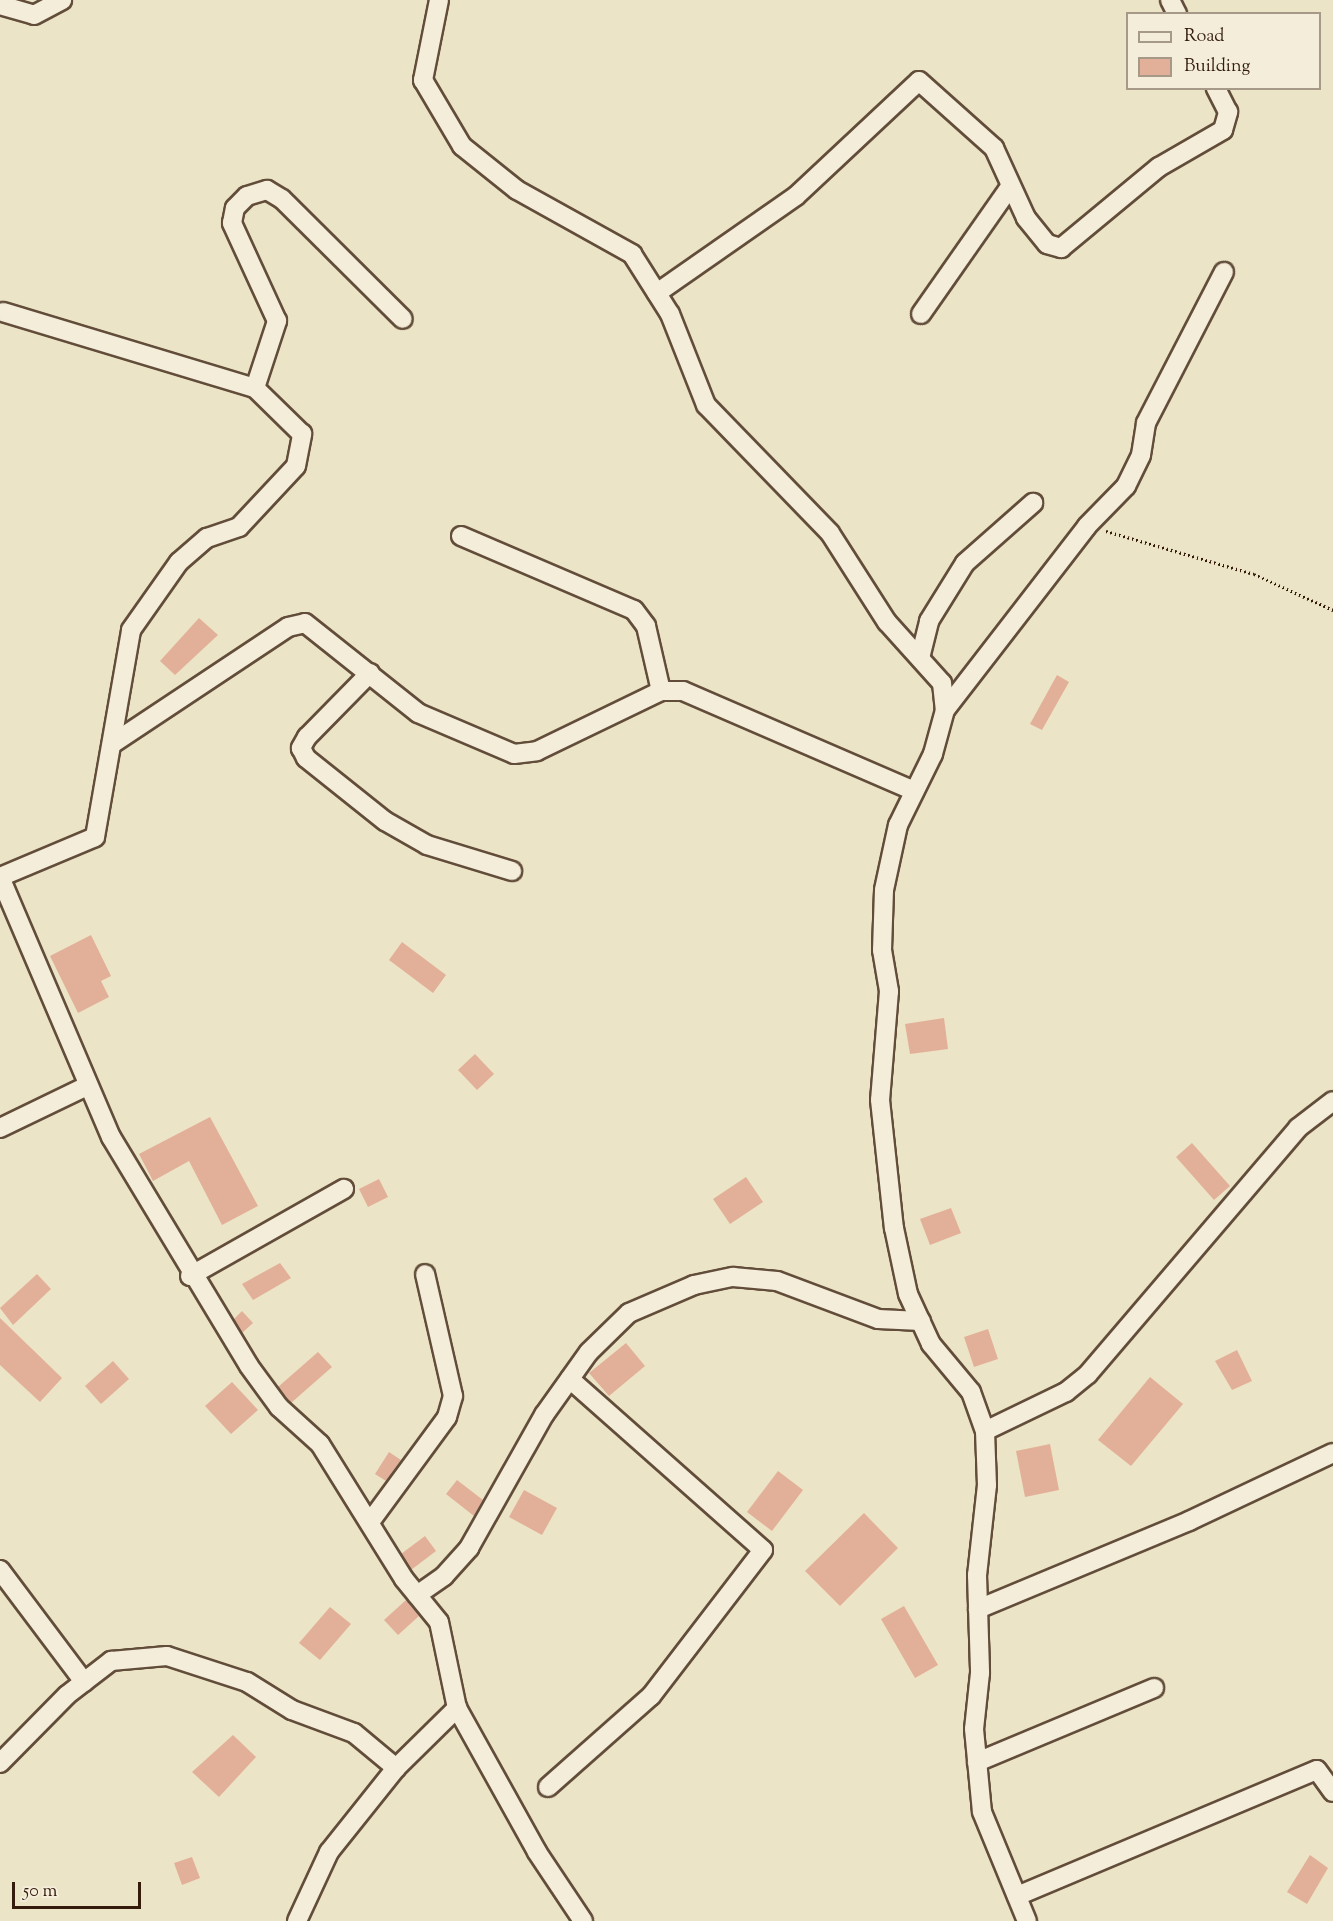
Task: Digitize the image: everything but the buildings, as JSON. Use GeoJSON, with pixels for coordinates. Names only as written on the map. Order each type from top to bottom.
{"type":"FeatureCollection","features":[{"type":"Feature","properties":{"kind":"street"},"geometry":{"type":"LineString","coordinates":[[0,5],[34,15],[62,0]]}},
{"type":"Feature","properties":{"kind":"street"},"geometry":{"type":"LineString","coordinates":[[440,0],[423,80],[462,146],[517,190],[632,254],[657,293],[706,405],[830,533],[887,622],[921,654],[942,683],[945,710],[933,753],[898,825],[884,890],[882,950],[889,991],[880,1100],[894,1228],[908,1294],[931,1344],[971,1392],[985,1431],[987,1485],[978,1610],[977,1762],[982,1812],[1028,1921]]}},
{"type":"Feature","properties":{"kind":"street"},"geometry":{"type":"LineString","coordinates":[[657,293],[796,196],[907,87],[920,81],[994,148],[1010,186],[1047,244],[1061,248],[1159,167],[1222,130],[1228,112],[1217,90]]}},
{"type":"Feature","properties":{"kind":"street"},"geometry":{"type":"LineString","coordinates":[[921,314],[1010,186]]}},
{"type":"Feature","properties":{"kind":"street"},"geometry":{"type":"LineString","coordinates":[[255,388],[278,331],[232,223],[235,208],[247,196],[267,190],[282,199],[403,319]]}},
{"type":"Feature","properties":{"kind":"street"},"geometry":{"type":"LineString","coordinates":[[945,710],[1087,526],[1135,469],[1146,423],[1224,272]]}},
{"type":"Feature","properties":{"kind":"street"},"geometry":{"type":"LineString","coordinates":[[3,312],[255,388],[302,434],[296,466],[239,527],[207,538],[179,562],[131,630],[95,837],[0,877],[85,1087],[190,1276],[267,1391],[321,1444],[417,1595],[439,1622],[457,1708],[537,1852],[583,1921]]}},
{"type":"Feature","properties":{"kind":"street"},"geometry":{"type":"LineString","coordinates":[[921,654],[929,621],[965,563],[1033,503]]}},
{"type":"Feature","properties":{"kind":"street"},"geometry":{"type":"LineString","coordinates":[[460,536],[634,610],[646,626],[661,691]]}},
{"type":"Feature","properties":{"kind":"street"},"geometry":{"type":"LineString","coordinates":[[112,744],[288,627],[305,623],[319,629],[418,713],[514,754],[537,751],[661,691],[709,699],[914,791]]}},
{"type":"Feature","properties":{"kind":"street"},"geometry":{"type":"LineString","coordinates":[[370,674],[307,737],[301,748],[306,758],[385,821],[427,845],[512,871]]}},
{"type":"Feature","properties":{"kind":"street"},"geometry":{"type":"LineString","coordinates":[[0,1128],[85,1087]]}},
{"type":"Feature","properties":{"kind":"street"},"geometry":{"type":"LineString","coordinates":[[985,1431],[1066,1392],[1088,1374],[1298,1128],[1333,1101]]}},
{"type":"Feature","properties":{"kind":"street"},"geometry":{"type":"LineString","coordinates":[[190,1276],[344,1189]]}},
{"type":"Feature","properties":{"kind":"street"},"geometry":{"type":"LineString","coordinates":[[370,1522],[447,1417],[453,1396],[424,1274]]}},
{"type":"Feature","properties":{"kind":"street"},"geometry":{"type":"LineString","coordinates":[[417,1595],[444,1576],[469,1548],[570,1378],[629,1313],[694,1285],[733,1277],[777,1281],[878,1319],[921,1321]]}},
{"type":"Feature","properties":{"kind":"street"},"geometry":{"type":"LineString","coordinates":[[548,1787],[651,1696],[763,1550],[570,1378]]}},
{"type":"Feature","properties":{"kind":"street"},"geometry":{"type":"LineString","coordinates":[[978,1610],[1189,1521],[1333,1453]]}},
{"type":"Feature","properties":{"kind":"street"},"geometry":{"type":"LineString","coordinates":[[0,1570],[84,1682]]}},
{"type":"Feature","properties":{"kind":"street"},"geometry":{"type":"LineString","coordinates":[[0,1762],[84,1682],[111,1661],[167,1656],[247,1682],[292,1710],[354,1732],[396,1768]]}},
{"type":"Feature","properties":{"kind":"street"},"geometry":{"type":"LineString","coordinates":[[977,1762],[1154,1688]]}},
{"type":"Feature","properties":{"kind":"street"},"geometry":{"type":"LineString","coordinates":[[297,1921],[329,1852],[396,1768],[457,1708]]}},
{"type":"Feature","properties":{"kind":"street"},"geometry":{"type":"LineString","coordinates":[[1017,1896],[1317,1770],[1333,1792]]}},
{"type":"Feature","properties":{"kind":"path"},"geometry":{"type":"LineString","coordinates":[[1087,526],[1254,574],[1333,610]]}}]}
